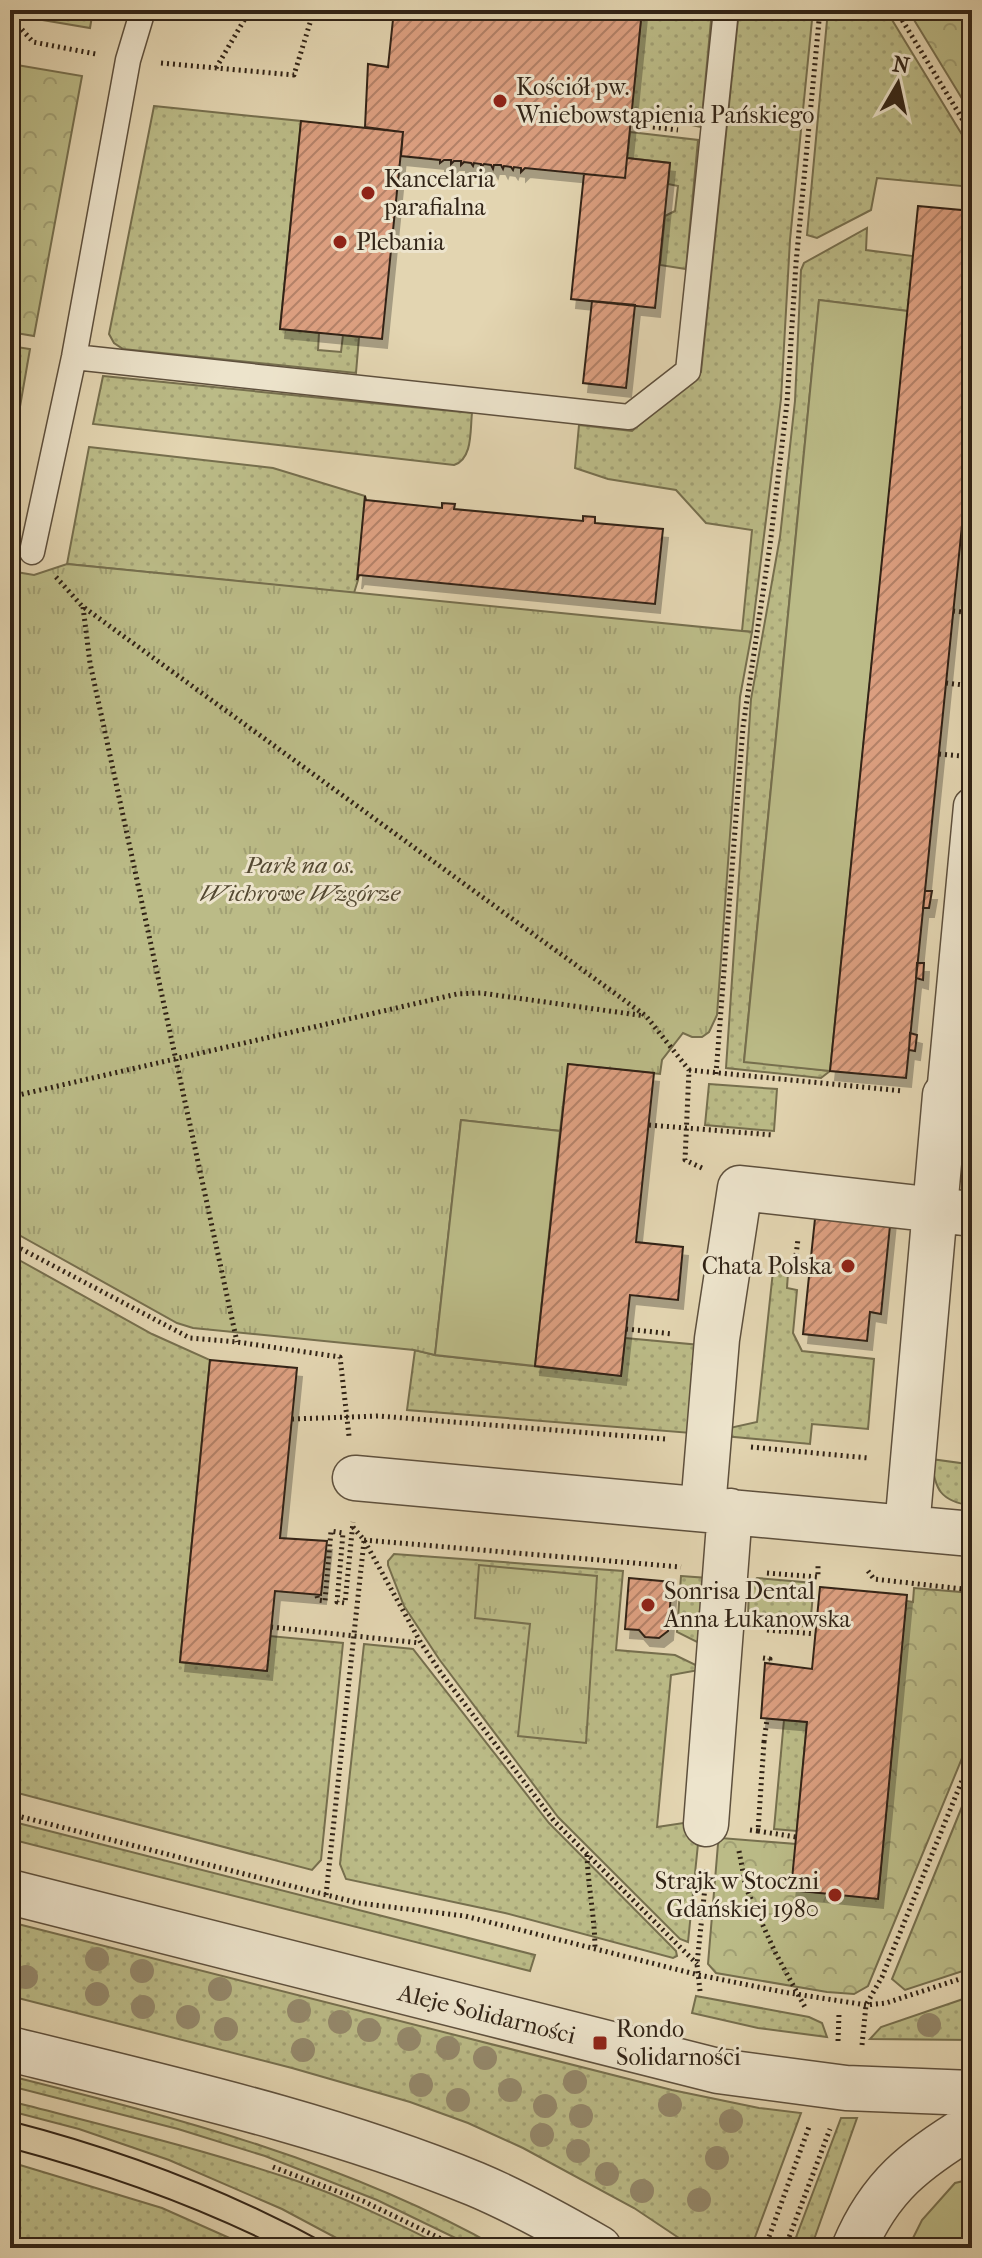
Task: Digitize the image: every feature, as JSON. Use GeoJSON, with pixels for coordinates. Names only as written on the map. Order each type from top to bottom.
{"type":"FeatureCollection","features":[{"type":"Feature","properties":{"kind":"street"},"geometry":{"type":"LineString","coordinates":[[907,1528],[913,1463],[954,1212],[945,1095],[972,806]]}},
{"type":"Feature","properties":{"kind":"street"},"geometry":{"type":"LineString","coordinates":[[721,1833],[727,1571],[708,1443],[717,1339],[740,1188],[954,1212]]}},
{"type":"Feature","properties":{"kind":"street"},"geometry":{"type":"LineString","coordinates":[[355,1478],[972,1534]]}},
{"type":"Feature","properties":{"kind":"street","name":"Aleje Solidarności"},"geometry":{"type":"LineString","coordinates":[[10,1892],[718,2071],[846,2088],[972,2093]]}},
{"type":"Feature","properties":{"kind":"street"},"geometry":{"type":"LineString","coordinates":[[10,2049],[260,2113],[372,2147],[476,2185],[599,2248]]}},
{"type":"Feature","properties":{"kind":"street"},"geometry":{"type":"LineString","coordinates":[[854,2248],[870,2215],[905,2170],[972,2125]]}},
{"type":"Feature","properties":{"kind":"lane"},"geometry":{"type":"LineString","coordinates":[[32,552],[74,357],[128,60],[143,10]]}},
{"type":"Feature","properties":{"kind":"lane"},"geometry":{"type":"LineString","coordinates":[[74,357],[629,417],[688,371],[726,10]]}},
{"type":"Feature","properties":{"kind":"path"},"geometry":{"type":"LineString","coordinates":[[216,68],[250,10]]}},
{"type":"Feature","properties":{"kind":"path"},"geometry":{"type":"LineString","coordinates":[[10,16],[33,42],[128,60],[294,75],[314,10]]}},
{"type":"Feature","properties":{"kind":"path"},"geometry":{"type":"LineString","coordinates":[[716,1074],[743,727],[787,403],[796,263],[820,10]]}},
{"type":"Feature","properties":{"kind":"path"},"geometry":{"type":"LineString","coordinates":[[896,10],[972,135]]}},
{"type":"Feature","properties":{"kind":"path"},"geometry":{"type":"LineString","coordinates":[[635,125],[713,134]]}},
{"type":"Feature","properties":{"kind":"path"},"geometry":{"type":"LineString","coordinates":[[961,537],[972,538]]}},
{"type":"Feature","properties":{"kind":"path"},"geometry":{"type":"LineString","coordinates":[[32,552],[82,606],[646,1016],[689,1070],[685,1160],[740,1188]]}},
{"type":"Feature","properties":{"kind":"path"},"geometry":{"type":"LineString","coordinates":[[82,606],[90,663],[237,1342]]}},
{"type":"Feature","properties":{"kind":"path"},"geometry":{"type":"LineString","coordinates":[[953,611],[972,613]]}},
{"type":"Feature","properties":{"kind":"path"},"geometry":{"type":"LineString","coordinates":[[946,683],[972,686]]}},
{"type":"Feature","properties":{"kind":"path"},"geometry":{"type":"LineString","coordinates":[[939,754],[972,757]]}},
{"type":"Feature","properties":{"kind":"path"},"geometry":{"type":"LineString","coordinates":[[10,1097],[457,994],[481,993],[646,1016]]}},
{"type":"Feature","properties":{"kind":"path"},"geometry":{"type":"LineString","coordinates":[[689,1070],[945,1095]]}},
{"type":"Feature","properties":{"kind":"path"},"geometry":{"type":"LineString","coordinates":[[649,1125],[773,1135]]}},
{"type":"Feature","properties":{"kind":"path"},"geometry":{"type":"LineString","coordinates":[[729,1258],[795,1264],[802,1194]]}},
{"type":"Feature","properties":{"kind":"path"},"geometry":{"type":"LineString","coordinates":[[10,1243],[190,1338],[340,1357],[355,1478],[352,1541],[345,1603],[337,1602],[343,1533],[331,1531],[325,1601],[318,1600],[317,1596]]}},
{"type":"Feature","properties":{"kind":"path"},"geometry":{"type":"LineString","coordinates":[[292,1419],[346,1415],[708,1443],[913,1463]]}},
{"type":"Feature","properties":{"kind":"path"},"geometry":{"type":"LineString","coordinates":[[353,1526],[364,1540],[421,1643],[554,1821],[697,1964]]}},
{"type":"Feature","properties":{"kind":"path"},"geometry":{"type":"LineString","coordinates":[[364,1540],[818,1577],[818,1565],[830,1567]]}},
{"type":"Feature","properties":{"kind":"path"},"geometry":{"type":"LineString","coordinates":[[326,1895],[364,1540]]}},
{"type":"Feature","properties":{"kind":"path"},"geometry":{"type":"LineString","coordinates":[[855,1569],[867,1570],[874,1579],[972,1590]]}},
{"type":"Feature","properties":{"kind":"path"},"geometry":{"type":"LineString","coordinates":[[271,1627],[421,1643]]}},
{"type":"Feature","properties":{"kind":"path"},"geometry":{"type":"LineString","coordinates":[[862,2043],[866,2005],[882,1977],[972,1756]]}},
{"type":"Feature","properties":{"kind":"path"},"geometry":{"type":"LineString","coordinates":[[10,1814],[326,1895],[386,1908],[465,1916],[699,1975],[800,1995],[866,2005],[886,2003],[972,1975]]}},
{"type":"Feature","properties":{"kind":"path"},"geometry":{"type":"LineString","coordinates":[[758,1831],[796,1837]]}},
{"type":"Feature","properties":{"kind":"path"},"geometry":{"type":"LineString","coordinates":[[700,1991],[697,1964],[710,1837],[721,1833],[775,1952],[806,2009]]}},
{"type":"Feature","properties":{"kind":"path"},"geometry":{"type":"LineString","coordinates":[[587,1854],[588,1882],[595,1915],[595,1950]]}},
{"type":"Feature","properties":{"kind":"path"},"geometry":{"type":"LineString","coordinates":[[838,2042],[839,2014]]}},
{"type":"Feature","properties":{"kind":"path"},"geometry":{"type":"LineString","coordinates":[[765,2248],[810,2125]]}},
{"type":"Feature","properties":{"kind":"path"},"geometry":{"type":"LineString","coordinates":[[785,2248],[830,2128]]}},
{"type":"Feature","properties":{"kind":"path"},"geometry":{"type":"LineString","coordinates":[[270,2166],[363,2201],[460,2248]]}},
{"type":"Feature","properties":{"kind":"green space"},"geometry":{"type":"Polygon","coordinates":[[[26,10],[93,10],[90,28],[31,18],[26,10]]]}},
{"type":"Feature","properties":{"kind":"green space"},"geometry":{"type":"Polygon","coordinates":[[[642,10],[712,10],[701,127],[631,112],[642,10]]]}},
{"type":"Feature","properties":{"kind":"green space"},"geometry":{"type":"Polygon","coordinates":[[[739,10],[813,10],[790,240],[781,399],[752,632],[742,631],[752,530],[706,523],[676,490],[608,479],[575,468],[579,425],[632,431],[701,372],[739,10]]]}},
{"type":"Feature","properties":{"kind":"green space"},"geometry":{"type":"Polygon","coordinates":[[[828,10],[886,10],[972,151],[972,187],[877,178],[871,210],[817,238],[807,235],[828,10]]]}},
{"type":"Feature","properties":{"kind":"green space"},"geometry":{"type":"Polygon","coordinates":[[[908,10],[972,10],[972,115],[908,10]]]}},
{"type":"Feature","properties":{"kind":"green space"},"geometry":{"type":"Polygon","coordinates":[[[11,64],[82,76],[34,336],[10,332],[11,64]]]}},
{"type":"Feature","properties":{"kind":"green space"},"geometry":{"type":"Polygon","coordinates":[[[154,106],[301,121],[280,328],[319,333],[318,350],[341,352],[343,335],[359,337],[356,373],[123,349],[114,343],[109,334],[154,106]]]}},
{"type":"Feature","properties":{"kind":"green space"},"geometry":{"type":"Polygon","coordinates":[[[630,132],[698,140],[686,269],[660,265],[665,216],[675,211],[678,186],[668,184],[670,163],[627,158],[630,132]]]}},
{"type":"Feature","properties":{"kind":"green space"},"geometry":{"type":"Polygon","coordinates":[[[867,228],[866,250],[913,256],[908,311],[819,300],[744,1061],[830,1071],[821,1078],[726,1068],[751,699],[780,537],[795,401],[801,270],[804,263],[867,228]]]}},
{"type":"Feature","properties":{"kind":"green space"},"geometry":{"type":"Polygon","coordinates":[[[819,300],[908,311],[830,1071],[744,1062],[819,300]]]}},
{"type":"Feature","properties":{"kind":"green space"},"geometry":{"type":"Polygon","coordinates":[[[10,346],[30,349],[13,447],[10,449],[10,346]]]}},
{"type":"Feature","properties":{"kind":"green space"},"geometry":{"type":"Polygon","coordinates":[[[103,376],[472,413],[468,450],[465,457],[454,465],[93,424],[103,376]]]}},
{"type":"Feature","properties":{"kind":"green space"},"geometry":{"type":"Polygon","coordinates":[[[89,447],[273,468],[365,496],[358,580],[354,593],[67,564],[89,447]]]}},
{"type":"Feature","properties":{"kind":"green space","name":"Park na os. Wichrowe Wzgórze"},"geometry":{"type":"Polygon","coordinates":[[[67,564],[752,632],[740,697],[717,1015],[709,1032],[702,1037],[683,1033],[662,1060],[660,1074],[568,1064],[560,1131],[461,1120],[435,1355],[414,1350],[193,1328],[177,1323],[10,1230],[10,571],[34,575],[67,564]]]}},
{"type":"Feature","properties":{"kind":"green space"},"geometry":{"type":"Polygon","coordinates":[[[709,1084],[777,1089],[774,1131],[705,1125],[709,1084]]]}},
{"type":"Feature","properties":{"kind":"green space"},"geometry":{"type":"Polygon","coordinates":[[[461,1120],[560,1131],[535,1366],[435,1355],[461,1120]]]}},
{"type":"Feature","properties":{"kind":"green space"},"geometry":{"type":"Polygon","coordinates":[[[10,1255],[152,1334],[210,1360],[180,1662],[267,1671],[270,1636],[343,1643],[321,1860],[312,1870],[10,1791],[10,1255]]]}},
{"type":"Feature","properties":{"kind":"green space"},"geometry":{"type":"Polygon","coordinates":[[[773,1271],[788,1273],[787,1288],[797,1290],[793,1333],[802,1351],[874,1359],[868,1429],[812,1424],[810,1444],[724,1436],[725,1429],[757,1422],[773,1271]]]}},
{"type":"Feature","properties":{"kind":"green space"},"geometry":{"type":"Polygon","coordinates":[[[625,1338],[700,1345],[691,1433],[407,1410],[415,1350],[435,1355],[621,1376],[625,1338]]]}},
{"type":"Feature","properties":{"kind":"green space"},"geometry":{"type":"Polygon","coordinates":[[[972,1418],[972,1506],[953,1501],[941,1492],[931,1459],[968,1464],[972,1418]]]}},
{"type":"Feature","properties":{"kind":"green space"},"geometry":{"type":"Polygon","coordinates":[[[394,1554],[623,1571],[616,1650],[675,1655],[704,1669],[671,1675],[657,1827],[690,1822],[699,1834],[688,1942],[680,1939],[558,1817],[439,1659],[404,1606],[388,1565],[394,1554]]]}},
{"type":"Feature","properties":{"kind":"green space"},"geometry":{"type":"Polygon","coordinates":[[[479,1565],[597,1576],[586,1743],[518,1736],[530,1624],[475,1618],[479,1565]]]}},
{"type":"Feature","properties":{"kind":"green space"},"geometry":{"type":"Polygon","coordinates":[[[681,1576],[708,1578],[707,1647],[677,1632],[681,1576]]]}},
{"type":"Feature","properties":{"kind":"green space"},"geometry":{"type":"Polygon","coordinates":[[[757,1578],[814,1583],[810,1627],[752,1622],[748,1619],[749,1586],[757,1578]]]}},
{"type":"Feature","properties":{"kind":"green space"},"geometry":{"type":"Polygon","coordinates":[[[914,1588],[972,1593],[972,1734],[868,1986],[854,1994],[827,1992],[716,1973],[708,1964],[721,1838],[796,1844],[792,1890],[878,1898],[906,1601],[913,1602],[914,1588]]]}},
{"type":"Feature","properties":{"kind":"green space"},"geometry":{"type":"Polygon","coordinates":[[[364,1644],[413,1649],[549,1823],[676,1951],[677,1956],[673,1958],[505,1913],[346,1879],[340,1864],[364,1644]]]}},
{"type":"Feature","properties":{"kind":"green space"},"geometry":{"type":"Polygon","coordinates":[[[784,1720],[807,1722],[797,1831],[774,1829],[784,1720]]]}},
{"type":"Feature","properties":{"kind":"green space"},"geometry":{"type":"Polygon","coordinates":[[[972,1782],[972,1968],[905,1990],[892,1979],[972,1782]]]}},
{"type":"Feature","properties":{"kind":"green space"},"geometry":{"type":"Polygon","coordinates":[[[10,1821],[535,1955],[530,1971],[10,1839],[10,1821]]]}},
{"type":"Feature","properties":{"kind":"green space"},"geometry":{"type":"Polygon","coordinates":[[[10,1922],[672,2090],[759,2108],[801,2113],[751,2248],[694,2248],[634,2208],[523,2148],[468,2123],[410,2102],[292,2068],[10,1996],[10,1922]]]}},
{"type":"Feature","properties":{"kind":"green space"},"geometry":{"type":"Polygon","coordinates":[[[696,1996],[809,2017],[822,2023],[827,2037],[758,2028],[692,2013],[696,1996]]]}},
{"type":"Feature","properties":{"kind":"green space"},"geometry":{"type":"Polygon","coordinates":[[[972,1996],[972,2040],[870,2039],[881,2027],[972,1996]]]}},
{"type":"Feature","properties":{"kind":"green space"},"geometry":{"type":"Polygon","coordinates":[[[10,2076],[198,2126],[322,2167],[441,2218],[499,2248],[476,2248],[377,2200],[265,2156],[178,2129],[10,2086],[10,2076]]]}},
{"type":"Feature","properties":{"kind":"green space"},"geometry":{"type":"Polygon","coordinates":[[[10,2101],[262,2169],[354,2204],[447,2248],[355,2248],[282,2209],[169,2160],[79,2129],[10,2111],[10,2101]]]}},
{"type":"Feature","properties":{"kind":"green space"},"geometry":{"type":"Polygon","coordinates":[[[841,2118],[857,2118],[811,2248],[792,2248],[841,2118]]]}},
{"type":"Feature","properties":{"kind":"green space"},"geometry":{"type":"Polygon","coordinates":[[[10,2162],[162,2208],[252,2248],[10,2248],[10,2162]]]}},
{"type":"Feature","properties":{"kind":"green space"},"geometry":{"type":"Polygon","coordinates":[[[972,2179],[972,2248],[908,2248],[922,2220],[955,2183],[972,2179]]]}},
{"type":"Feature","properties":{"kind":"building","name":"Kościół pw. Wniebowstąpienia Pańskiego"},"geometry":{"type":"Polygon","coordinates":[[[394,10],[642,10],[625,178],[525,168],[521,172],[521,168],[514,167],[513,170],[504,166],[503,169],[501,165],[494,165],[493,169],[491,165],[484,164],[481,167],[481,164],[474,163],[473,166],[464,162],[461,165],[461,161],[451,164],[451,160],[440,163],[440,160],[401,156],[403,132],[365,127],[368,64],[388,67],[394,10]]]}},
{"type":"Feature","properties":{"kind":"building","name":"Plebania"},"geometry":{"type":"Polygon","coordinates":[[[301,121],[403,132],[382,339],[280,329],[301,121]]]}},
{"type":"Feature","properties":{"kind":"building"},"geometry":{"type":"Polygon","coordinates":[[[627,158],[670,163],[655,308],[571,299],[584,174],[625,178],[627,158]]]}},
{"type":"Feature","properties":{"kind":"building"},"geometry":{"type":"Polygon","coordinates":[[[918,206],[972,211],[972,427],[906,1078],[830,1071],[918,206]]]}},
{"type":"Feature","properties":{"kind":"building"},"geometry":{"type":"Polygon","coordinates":[[[592,301],[635,305],[626,388],[583,383],[592,301]]]}},
{"type":"Feature","properties":{"kind":"building"},"geometry":{"type":"Polygon","coordinates":[[[365,496],[366,500],[442,508],[442,503],[455,504],[454,509],[583,521],[583,516],[595,517],[595,523],[663,529],[655,604],[359,575],[357,580],[365,496]]]}},
{"type":"Feature","properties":{"kind":"building"},"geometry":{"type":"Polygon","coordinates":[[[925,891],[932,891],[929,908],[923,908],[925,891]]]}},
{"type":"Feature","properties":{"kind":"building"},"geometry":{"type":"Polygon","coordinates":[[[917,963],[924,963],[923,980],[916,978],[917,963]]]}},
{"type":"Feature","properties":{"kind":"building"},"geometry":{"type":"Polygon","coordinates":[[[910,1033],[917,1035],[915,1051],[909,1050],[910,1033]]]}},
{"type":"Feature","properties":{"kind":"building"},"geometry":{"type":"Polygon","coordinates":[[[568,1064],[654,1073],[636,1242],[683,1247],[678,1300],[630,1295],[621,1376],[535,1366],[568,1064]]]}},
{"type":"Feature","properties":{"kind":"building","name":"Chata Polska"},"geometry":{"type":"Polygon","coordinates":[[[816,1209],[891,1216],[881,1314],[870,1312],[867,1341],[803,1334],[816,1209]]]}},
{"type":"Feature","properties":{"kind":"building"},"geometry":{"type":"Polygon","coordinates":[[[210,1360],[297,1368],[280,1538],[327,1541],[321,1595],[275,1591],[267,1671],[180,1662],[210,1360]]]}},
{"type":"Feature","properties":{"kind":"building","name":"Sonrisa Dental Anna Łukanowska"},"geometry":{"type":"Polygon","coordinates":[[[629,1578],[672,1582],[668,1631],[659,1638],[645,1637],[639,1630],[625,1629],[629,1578]]]}},
{"type":"Feature","properties":{"kind":"building"},"geometry":{"type":"Polygon","coordinates":[[[820,1587],[907,1595],[878,1899],[791,1890],[807,1722],[761,1718],[765,1663],[812,1669],[820,1587]]]}},
{"type":"Feature","properties":{"kind":"tram line"},"geometry":{"type":"LineString","coordinates":[[10,2121],[94,2145],[176,2174],[256,2208],[334,2248]]}},
{"type":"Feature","properties":{"kind":"tram line"},"geometry":{"type":"LineString","coordinates":[[10,2148],[148,2191],[280,2248]]}},
{"type":"Feature","properties":{"kind":"place","name":"Kościół pw. Wniebowstąpienia Pańskiego"},"geometry":{"type":"Point","coordinates":[500,101]}},
{"type":"Feature","properties":{"kind":"place","name":"Kancelaria parafialna"},"geometry":{"type":"Point","coordinates":[368,193]}},
{"type":"Feature","properties":{"kind":"place","name":"Plebania"},"geometry":{"type":"Point","coordinates":[340,242]}},
{"type":"Feature","properties":{"kind":"place","name":"Chata Polska"},"geometry":{"type":"Point","coordinates":[848,1266]}},
{"type":"Feature","properties":{"kind":"place","name":"Sonrisa Dental Anna Łukanowska"},"geometry":{"type":"Point","coordinates":[648,1605]}},
{"type":"Feature","properties":{"kind":"place","name":"Strajk w Stoczni Gdańskiej 1980"},"geometry":{"type":"Point","coordinates":[835,1895]}},
{"type":"Feature","properties":{"kind":"place","name":"Rondo Solidarności"},"geometry":{"type":"Point","coordinates":[600,2043]}}]}
